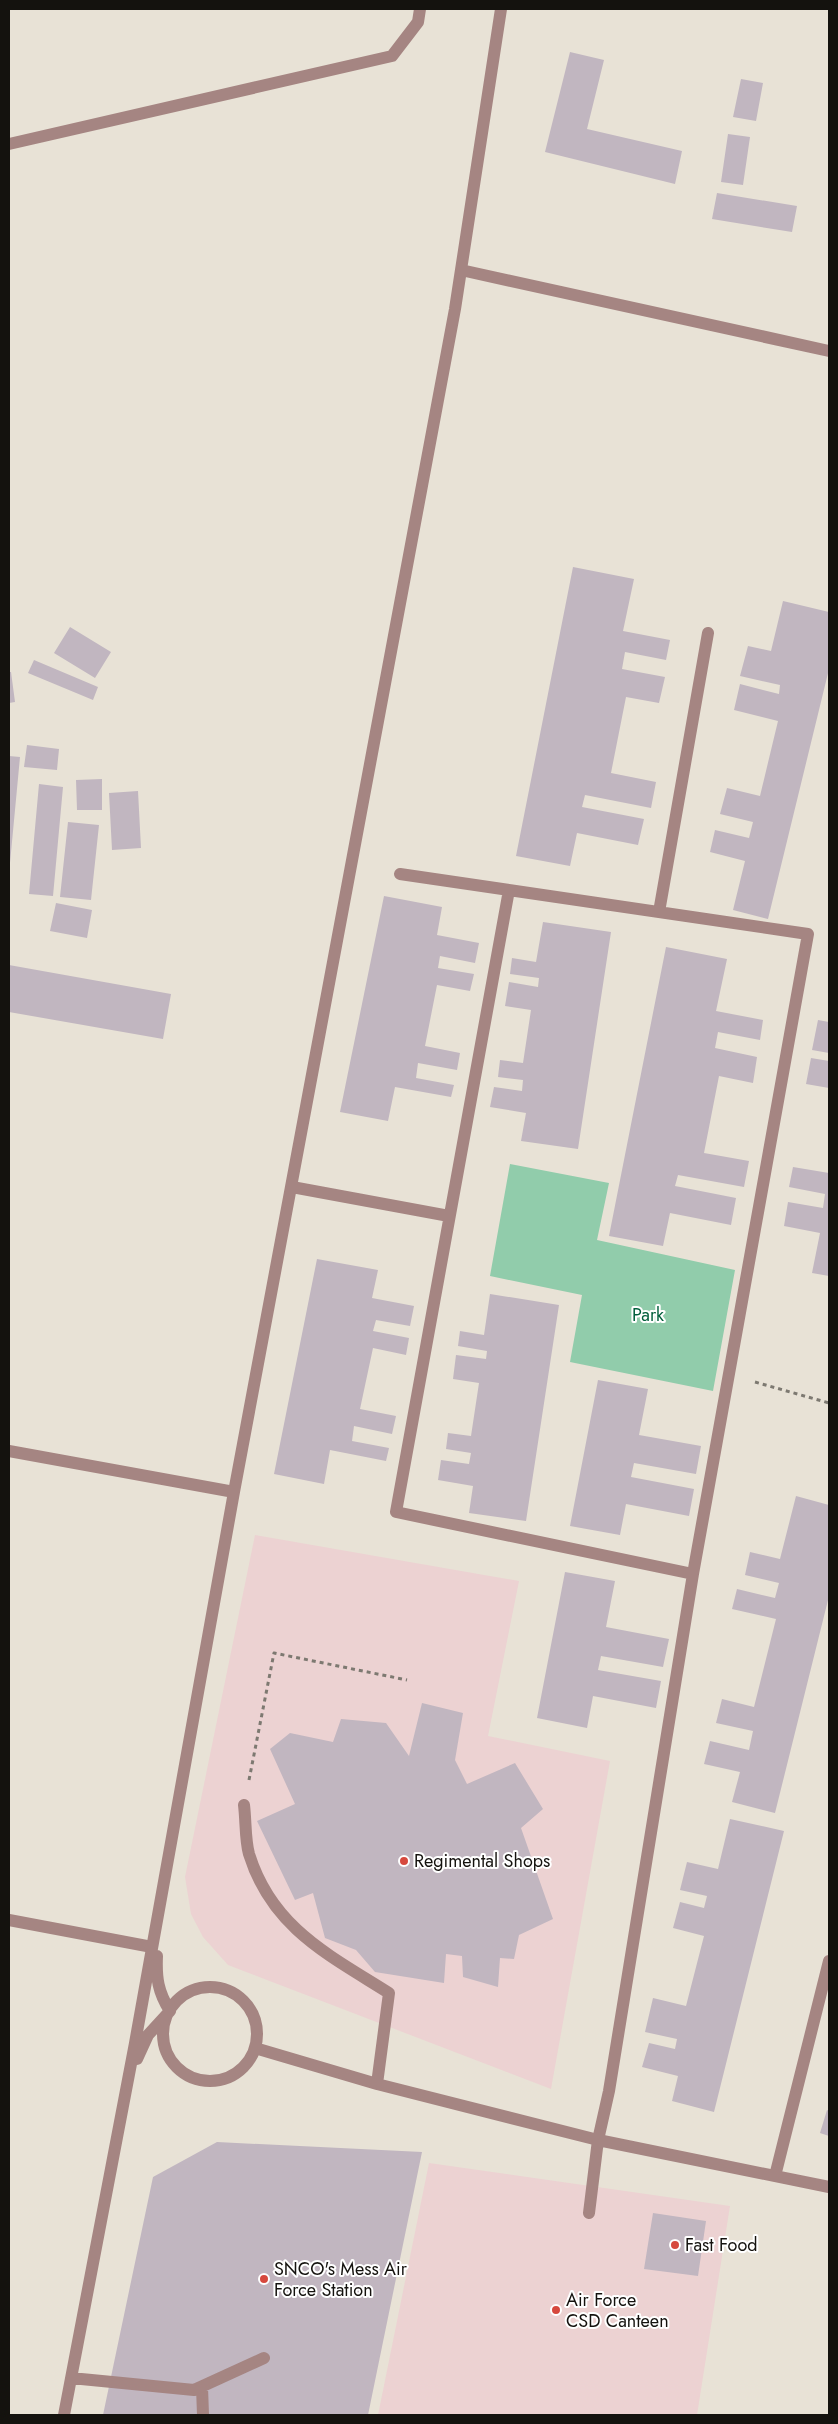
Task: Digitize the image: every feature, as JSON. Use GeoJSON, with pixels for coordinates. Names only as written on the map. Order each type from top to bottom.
{"type":"FeatureCollection","features":[{"type":"Feature","properties":{"kind":"street"},"geometry":{"type":"LineString","coordinates":[[9,144],[392,56],[418,22],[420,9]]}},
{"type":"Feature","properties":{"kind":"street"},"geometry":{"type":"LineString","coordinates":[[64,2415],[156,1929],[234,1492],[461,270],[501,9]]}},
{"type":"Feature","properties":{"kind":"street"},"geometry":{"type":"LineString","coordinates":[[461,270],[829,351]]}},
{"type":"Feature","properties":{"kind":"street"},"geometry":{"type":"LineString","coordinates":[[659,912],[708,633]]}},
{"type":"Feature","properties":{"kind":"street"},"geometry":{"type":"LineString","coordinates":[[400,874],[808,934],[693,1574],[609,2091],[598,2140],[589,2213]]}},
{"type":"Feature","properties":{"kind":"street"},"geometry":{"type":"LineString","coordinates":[[509,890],[396,1512],[693,1574]]}},
{"type":"Feature","properties":{"kind":"street"},"geometry":{"type":"LineString","coordinates":[[292,1187],[450,1216]]}},
{"type":"Feature","properties":{"kind":"street"},"geometry":{"type":"LineString","coordinates":[[9,1451],[234,1492]]}},
{"type":"Feature","properties":{"kind":"street"},"geometry":{"type":"LineString","coordinates":[[244,1805],[249,1854],[270,1901],[307,1941],[389,1993],[377,2084]]}},
{"type":"Feature","properties":{"kind":"street"},"geometry":{"type":"LineString","coordinates":[[9,1920],[152,1947]]}},
{"type":"Feature","properties":{"kind":"street"},"geometry":{"type":"LineString","coordinates":[[156,1929],[156,1981],[160,1995],[170,2011]]}},
{"type":"Feature","properties":{"kind":"street"},"geometry":{"type":"LineString","coordinates":[[775,2176],[829,1961]]}},
{"type":"Feature","properties":{"kind":"street"},"geometry":{"type":"LineString","coordinates":[[127,2085],[148,2035],[178,2000],[202,1988],[216,1988],[229,1991],[250,2009],[258,2034],[255,2048],[248,2062],[237,2073],[215,2080],[192,2077],[178,2069],[169,2056],[164,2041],[164,2025],[170,2011]]}},
{"type":"Feature","properties":{"kind":"street"},"geometry":{"type":"LineString","coordinates":[[255,2048],[377,2084],[598,2140],[829,2187]]}},
{"type":"Feature","properties":{"kind":"street"},"geometry":{"type":"LineString","coordinates":[[813,2184],[829,2194]]}},
{"type":"Feature","properties":{"kind":"street"},"geometry":{"type":"LineString","coordinates":[[71,2378],[194,2390],[264,2358]]}},
{"type":"Feature","properties":{"kind":"street"},"geometry":{"type":"LineString","coordinates":[[202,2387],[203,2415]]}},
{"type":"Feature","properties":{"kind":"path"},"geometry":{"type":"LineString","coordinates":[[729,1375],[829,1403]]}},
{"type":"Feature","properties":{"kind":"path"},"geometry":{"type":"LineString","coordinates":[[244,1805],[274,1653],[407,1680]]}},
{"type":"Feature","properties":{"kind":"shaded area"},"geometry":{"type":"Polygon","coordinates":[[[255,1535],[519,1581],[488,1736],[610,1761],[551,2089],[228,1965],[203,1937],[191,1914],[185,1877],[255,1535]]]}},
{"type":"Feature","properties":{"kind":"shaded area","name":"Air Force CSD Canteen"},"geometry":{"type":"Polygon","coordinates":[[[429,2163],[730,2206],[697,2415],[378,2415],[429,2163]]]}},
{"type":"Feature","properties":{"kind":"green space","name":"Park"},"geometry":{"type":"Polygon","coordinates":[[[510,1164],[609,1183],[597,1240],[735,1270],[713,1391],[570,1362],[582,1295],[490,1276],[510,1164]]]}},
{"type":"Feature","properties":{"kind":"building"},"geometry":{"type":"Polygon","coordinates":[[[570,52],[604,60],[587,129],[682,151],[675,184],[545,152],[570,52]]]}},
{"type":"Feature","properties":{"kind":"building"},"geometry":{"type":"Polygon","coordinates":[[[741,79],[763,83],[756,121],[733,117],[741,79]]]}},
{"type":"Feature","properties":{"kind":"building"},"geometry":{"type":"Polygon","coordinates":[[[728,134],[750,137],[743,185],[721,182],[728,134]]]}},
{"type":"Feature","properties":{"kind":"building"},"geometry":{"type":"Polygon","coordinates":[[[717,193],[797,206],[792,232],[712,219],[717,193]]]}},
{"type":"Feature","properties":{"kind":"building"},"geometry":{"type":"Polygon","coordinates":[[[573,567],[634,579],[623,631],[670,640],[666,660],[625,652],[622,669],[665,677],[659,703],[626,697],[611,773],[656,782],[651,808],[585,795],[582,807],[644,819],[638,845],[577,833],[570,866],[516,856],[573,567]]]}},
{"type":"Feature","properties":{"kind":"building"},"geometry":{"type":"Polygon","coordinates":[[[783,601],[829,612],[829,669],[768,919],[733,910],[745,861],[710,852],[715,830],[749,838],[753,822],[720,814],[727,788],[760,796],[778,721],[734,710],[740,684],[779,694],[780,685],[740,676],[748,646],[771,651],[783,601]]]}},
{"type":"Feature","properties":{"kind":"building"},"geometry":{"type":"Polygon","coordinates":[[[70,627],[111,652],[95,678],[54,653],[70,627]]]}},
{"type":"Feature","properties":{"kind":"building"},"geometry":{"type":"Polygon","coordinates":[[[34,660],[98,687],[93,700],[28,673],[34,660]]]}},
{"type":"Feature","properties":{"kind":"building"},"geometry":{"type":"Polygon","coordinates":[[[9,672],[11,672],[15,702],[9,703],[9,672]]]}},
{"type":"Feature","properties":{"kind":"building"},"geometry":{"type":"Polygon","coordinates":[[[27,745],[59,749],[57,770],[24,767],[27,745]]]}},
{"type":"Feature","properties":{"kind":"building"},"geometry":{"type":"Polygon","coordinates":[[[9,756],[20,757],[10,863],[9,863],[9,756]]]}},
{"type":"Feature","properties":{"kind":"building"},"geometry":{"type":"Polygon","coordinates":[[[102,779],[102,810],[77,810],[76,780],[102,779]]]}},
{"type":"Feature","properties":{"kind":"building"},"geometry":{"type":"Polygon","coordinates":[[[39,784],[63,787],[53,896],[29,894],[39,784]]]}},
{"type":"Feature","properties":{"kind":"building"},"geometry":{"type":"Polygon","coordinates":[[[138,791],[141,848],[112,850],[109,793],[138,791]]]}},
{"type":"Feature","properties":{"kind":"building"},"geometry":{"type":"Polygon","coordinates":[[[68,822],[99,825],[91,900],[60,897],[68,822]]]}},
{"type":"Feature","properties":{"kind":"building"},"geometry":{"type":"Polygon","coordinates":[[[384,896],[442,907],[437,935],[479,943],[475,963],[440,956],[438,968],[474,974],[470,991],[437,985],[425,1046],[460,1053],[457,1070],[418,1063],[416,1078],[454,1085],[451,1097],[395,1087],[388,1121],[340,1112],[384,896]]]}},
{"type":"Feature","properties":{"kind":"building"},"geometry":{"type":"Polygon","coordinates":[[[56,903],[92,910],[87,938],[50,931],[56,903]]]}},
{"type":"Feature","properties":{"kind":"building"},"geometry":{"type":"Polygon","coordinates":[[[543,922],[611,932],[578,1149],[521,1141],[526,1113],[490,1107],[494,1087],[522,1091],[523,1080],[498,1077],[500,1060],[523,1063],[531,1010],[505,1006],[509,982],[538,987],[539,978],[510,974],[512,958],[536,962],[543,922]]]}},
{"type":"Feature","properties":{"kind":"building"},"geometry":{"type":"Polygon","coordinates":[[[666,947],[727,959],[716,1011],[763,1020],[760,1040],[718,1032],[715,1048],[757,1057],[753,1083],[719,1076],[704,1153],[749,1161],[744,1187],[678,1175],[675,1186],[736,1198],[731,1225],[670,1213],[663,1246],[609,1236],[666,947]]]}},
{"type":"Feature","properties":{"kind":"building"},"geometry":{"type":"Polygon","coordinates":[[[9,965],[171,994],[163,1039],[9,1012],[9,965]]]}},
{"type":"Feature","properties":{"kind":"building"},"geometry":{"type":"Polygon","coordinates":[[[818,1020],[829,1022],[829,1053],[812,1050],[818,1020]]]}},
{"type":"Feature","properties":{"kind":"building"},"geometry":{"type":"Polygon","coordinates":[[[811,1058],[829,1061],[829,1088],[806,1084],[811,1058]]]}},
{"type":"Feature","properties":{"kind":"building"},"geometry":{"type":"Polygon","coordinates":[[[793,1167],[829,1173],[829,1276],[812,1273],[820,1233],[784,1226],[788,1202],[823,1208],[825,1194],[789,1187],[793,1167]]]}},
{"type":"Feature","properties":{"kind":"building"},"geometry":{"type":"Polygon","coordinates":[[[317,1259],[378,1270],[372,1298],[414,1306],[410,1326],[376,1320],[373,1331],[409,1338],[406,1355],[373,1348],[360,1409],[396,1416],[392,1434],[354,1426],[352,1441],[389,1448],[386,1461],[330,1450],[324,1484],[274,1474],[317,1259]]]}},
{"type":"Feature","properties":{"kind":"building"},"geometry":{"type":"Polygon","coordinates":[[[490,1294],[559,1305],[526,1521],[469,1513],[473,1486],[438,1480],[441,1460],[469,1464],[471,1453],[446,1449],[448,1433],[471,1436],[479,1383],[453,1379],[456,1355],[486,1359],[487,1351],[458,1346],[460,1331],[484,1335],[490,1294]]]}},
{"type":"Feature","properties":{"kind":"building"},"geometry":{"type":"Polygon","coordinates":[[[598,1380],[648,1389],[639,1435],[701,1446],[696,1474],[634,1463],[631,1477],[694,1489],[689,1516],[626,1504],[620,1535],[570,1526],[598,1380]]]}},
{"type":"Feature","properties":{"kind":"building"},"geometry":{"type":"Polygon","coordinates":[[[796,1496],[829,1505],[829,1596],[775,1813],[732,1802],[740,1772],[704,1764],[710,1741],[749,1750],[753,1731],[716,1723],[722,1699],[754,1707],[776,1619],[732,1609],[737,1589],[775,1598],[779,1583],[745,1575],[750,1552],[780,1559],[796,1496]]]}},
{"type":"Feature","properties":{"kind":"building"},"geometry":{"type":"Polygon","coordinates":[[[565,1572],[615,1581],[606,1627],[669,1639],[663,1667],[601,1656],[598,1670],[661,1681],[656,1708],[593,1696],[587,1728],[537,1718],[565,1572]]]}},
{"type":"Feature","properties":{"kind":"building","name":"Regimental Shops"},"geometry":{"type":"Polygon","coordinates":[[[422,1703],[463,1713],[455,1760],[467,1784],[515,1763],[543,1809],[521,1828],[553,1919],[519,1935],[514,1959],[500,1958],[498,1987],[463,1977],[462,1956],[446,1954],[444,1983],[375,1972],[356,1950],[325,1938],[313,1893],[295,1900],[257,1821],[295,1804],[270,1749],[290,1733],[333,1742],[341,1719],[386,1723],[409,1756],[422,1703]]]}},
{"type":"Feature","properties":{"kind":"building"},"geometry":{"type":"Polygon","coordinates":[[[730,1819],[784,1831],[714,2112],[672,2101],[678,2076],[642,2067],[649,2043],[675,2049],[677,2039],[645,2032],[653,1998],[686,2006],[704,1936],[673,1928],[680,1902],[704,1908],[707,1896],[680,1890],[687,1862],[718,1869],[730,1819]]]}},
{"type":"Feature","properties":{"kind":"building"},"geometry":{"type":"Polygon","coordinates":[[[827,2110],[829,2111],[829,2136],[820,2133],[827,2110]]]}},
{"type":"Feature","properties":{"kind":"building","name":"SNCO's Mess Air Force Station"},"geometry":{"type":"Polygon","coordinates":[[[217,2142],[422,2152],[368,2415],[103,2415],[153,2177],[217,2142]]]}},
{"type":"Feature","properties":{"kind":"building","name":"Fast Food"},"geometry":{"type":"Polygon","coordinates":[[[653,2213],[706,2221],[698,2276],[644,2269],[653,2213]]]}},
{"type":"Feature","properties":{"kind":"place","name":"Regimental Shops"},"geometry":{"type":"Point","coordinates":[404,1861]}},
{"type":"Feature","properties":{"kind":"place","name":"Fast Food"},"geometry":{"type":"Point","coordinates":[675,2245]}},
{"type":"Feature","properties":{"kind":"place","name":"SNCO's Mess Air Force Station"},"geometry":{"type":"Point","coordinates":[264,2279]}},
{"type":"Feature","properties":{"kind":"place","name":"Air Force CSD Canteen"},"geometry":{"type":"Point","coordinates":[556,2310]}}]}
